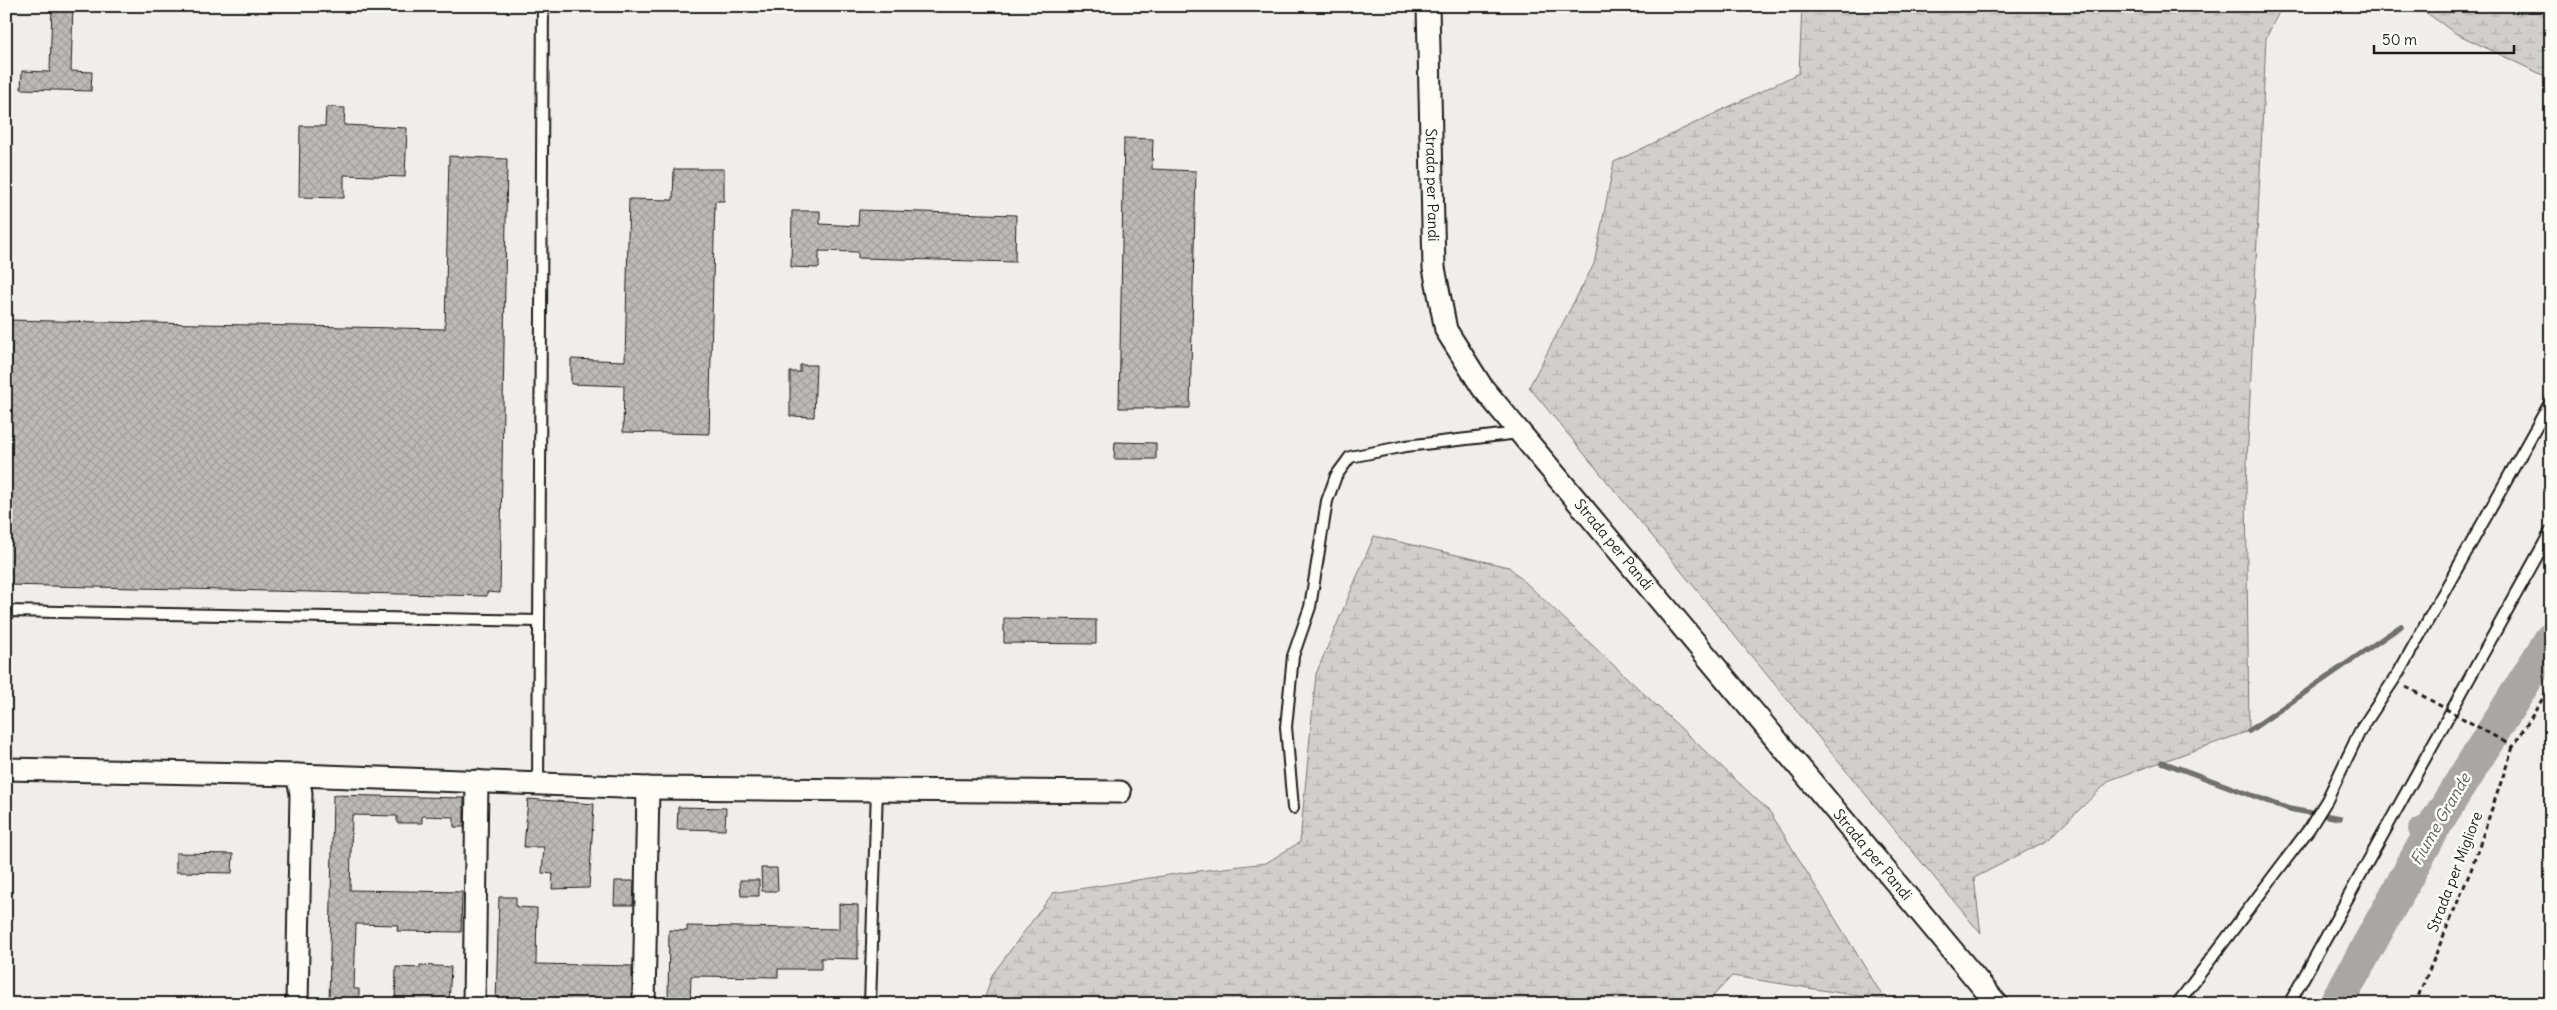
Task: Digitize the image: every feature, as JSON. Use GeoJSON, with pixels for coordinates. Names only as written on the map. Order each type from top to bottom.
{"type":"FeatureCollection","features":[{"type":"Feature","properties":{"kind":"street","name":"Strada per Pandi"},"geometry":{"type":"LineString","coordinates":[[1428,6],[1434,268],[1446,330],[1482,387],[1519,433],[1997,1004]]}},
{"type":"Feature","properties":{"kind":"street"},"geometry":{"type":"LineString","coordinates":[[6,770],[477,781],[648,788],[1120,792]]}},
{"type":"Feature","properties":{"kind":"street"},"geometry":{"type":"LineString","coordinates":[[297,776],[300,793],[297,1004]]}},
{"type":"Feature","properties":{"kind":"street"},"geometry":{"type":"LineString","coordinates":[[474,1004],[477,781]]}},
{"type":"Feature","properties":{"kind":"street"},"geometry":{"type":"LineString","coordinates":[[644,1004],[648,788]]}},
{"type":"Feature","properties":{"kind":"lane"},"geometry":{"type":"LineString","coordinates":[[538,784],[543,6]]}},
{"type":"Feature","properties":{"kind":"lane"},"geometry":{"type":"LineString","coordinates":[[2177,1004],[2310,829],[2327,800],[2360,731],[2399,672],[2551,401]]}},
{"type":"Feature","properties":{"kind":"lane"},"geometry":{"type":"LineString","coordinates":[[1293,808],[1286,727],[1293,656],[1310,607],[1327,500],[1336,476],[1350,457],[1406,446],[1519,433]]}},
{"type":"Feature","properties":{"kind":"lane"},"geometry":{"type":"LineString","coordinates":[[2289,1004],[2551,531]]}},
{"type":"Feature","properties":{"kind":"lane"},"geometry":{"type":"LineString","coordinates":[[6,611],[539,620]]}},
{"type":"Feature","properties":{"kind":"lane"},"geometry":{"type":"LineString","coordinates":[[870,1004],[877,789]]}},
{"type":"Feature","properties":{"kind":"path","name":"Strada per Migliore"},"geometry":{"type":"LineString","coordinates":[[2415,1004],[2471,870],[2513,747],[2551,685]]}},
{"type":"Feature","properties":{"kind":"path"},"geometry":{"type":"LineString","coordinates":[[2414,691],[2513,747]]}},
{"type":"Feature","properties":{"kind":"green space"},"geometry":{"type":"Polygon","coordinates":[[[1802,6],[2282,6],[2266,38],[2246,485],[2249,731],[2110,780],[2048,840],[1974,878],[1981,934],[1529,387],[1594,264],[1614,162],[1799,73],[1802,6]]]}},
{"type":"Feature","properties":{"kind":"green space"},"geometry":{"type":"Polygon","coordinates":[[[2417,6],[2551,6],[2551,79],[2455,33],[2417,6]]]}},
{"type":"Feature","properties":{"kind":"green space"},"geometry":{"type":"Polygon","coordinates":[[[1374,536],[1509,567],[1770,812],[1885,1000],[1732,976],[1713,996],[1711,1004],[983,1004],[992,975],[1053,893],[1182,873],[1266,863],[1300,842],[1316,674],[1374,536]]]}},
{"type":"Feature","properties":{"kind":"building"},"geometry":{"type":"Polygon","coordinates":[[[52,6],[73,6],[71,71],[92,72],[91,91],[21,89],[22,71],[50,72],[52,6]]]}},
{"type":"Feature","properties":{"kind":"building"},"geometry":{"type":"Polygon","coordinates":[[[326,107],[345,108],[344,125],[407,128],[405,177],[344,175],[344,198],[299,197],[300,126],[325,126],[326,107]]]}},
{"type":"Feature","properties":{"kind":"building"},"geometry":{"type":"Polygon","coordinates":[[[1124,138],[1153,139],[1152,169],[1196,171],[1190,408],[1119,408],[1124,138]]]}},
{"type":"Feature","properties":{"kind":"building"},"geometry":{"type":"Polygon","coordinates":[[[449,156],[507,159],[500,593],[487,592],[487,596],[6,585],[6,320],[445,329],[449,156]]]}},
{"type":"Feature","properties":{"kind":"building"},"geometry":{"type":"Polygon","coordinates":[[[674,169],[724,169],[724,201],[715,201],[709,434],[623,432],[624,386],[571,384],[571,359],[625,361],[629,199],[673,200],[674,169]]]}},
{"type":"Feature","properties":{"kind":"building"},"geometry":{"type":"Polygon","coordinates":[[[859,210],[1016,215],[1015,262],[858,258],[858,252],[819,251],[819,268],[791,267],[792,211],[820,211],[820,224],[858,226],[859,210]]]}},
{"type":"Feature","properties":{"kind":"building"},"geometry":{"type":"Polygon","coordinates":[[[800,365],[816,365],[814,417],[790,416],[790,372],[800,372],[800,365]]]}},
{"type":"Feature","properties":{"kind":"building"},"geometry":{"type":"Polygon","coordinates":[[[1115,442],[1156,443],[1156,459],[1114,459],[1115,442]]]}},
{"type":"Feature","properties":{"kind":"building"},"geometry":{"type":"Polygon","coordinates":[[[1004,618],[1096,620],[1096,644],[1004,643],[1004,618]]]}},
{"type":"Feature","properties":{"kind":"building"},"geometry":{"type":"Polygon","coordinates":[[[333,795],[464,798],[464,827],[454,827],[454,817],[422,816],[422,823],[397,823],[397,816],[352,815],[350,890],[462,892],[461,932],[397,931],[398,925],[356,924],[354,989],[359,989],[359,1004],[329,1004],[333,795]]]}},
{"type":"Feature","properties":{"kind":"building"},"geometry":{"type":"Polygon","coordinates":[[[528,799],[594,804],[589,888],[552,889],[553,874],[542,873],[544,847],[524,847],[528,799]]]}},
{"type":"Feature","properties":{"kind":"building"},"geometry":{"type":"Polygon","coordinates":[[[678,807],[726,808],[725,830],[677,829],[678,807]]]}},
{"type":"Feature","properties":{"kind":"building"},"geometry":{"type":"Polygon","coordinates":[[[176,853],[233,854],[232,873],[176,872],[176,853]]]}},
{"type":"Feature","properties":{"kind":"building"},"geometry":{"type":"Polygon","coordinates":[[[761,868],[777,868],[778,891],[762,891],[761,868]]]}},
{"type":"Feature","properties":{"kind":"building"},"geometry":{"type":"Polygon","coordinates":[[[740,880],[759,880],[759,896],[741,896],[740,880]]]}},
{"type":"Feature","properties":{"kind":"building"},"geometry":{"type":"Polygon","coordinates":[[[615,881],[634,881],[633,905],[614,905],[615,881]]]}},
{"type":"Feature","properties":{"kind":"building"},"geometry":{"type":"Polygon","coordinates":[[[499,897],[516,897],[516,907],[537,908],[536,964],[632,966],[632,1004],[496,1004],[499,897]]]}},
{"type":"Feature","properties":{"kind":"building"},"geometry":{"type":"Polygon","coordinates":[[[839,904],[858,905],[858,959],[821,958],[821,969],[778,969],[778,977],[691,976],[690,1004],[668,1004],[669,930],[687,931],[687,926],[839,929],[839,904]]]}},
{"type":"Feature","properties":{"kind":"building"},"geometry":{"type":"Polygon","coordinates":[[[420,965],[451,967],[449,1004],[395,1004],[396,967],[420,968],[420,965]]]}},
{"type":"Feature","properties":{"kind":"waterway","name":"Fiume Grande"},"geometry":{"type":"LineString","coordinates":[[2249,731],[2401,626]]}},
{"type":"Feature","properties":{"kind":"waterway","name":"Fiume Grande"},"geometry":{"type":"LineString","coordinates":[[2336,1004],[2439,818],[2551,639]]}},
{"type":"Feature","properties":{"kind":"waterway"},"geometry":{"type":"LineString","coordinates":[[2162,762],[2289,809],[2340,818]]}},
{"type":"Feature","properties":{"kind":"waterway"},"geometry":{"type":"LineString","coordinates":[[2418,829],[2439,818]]}}]}
